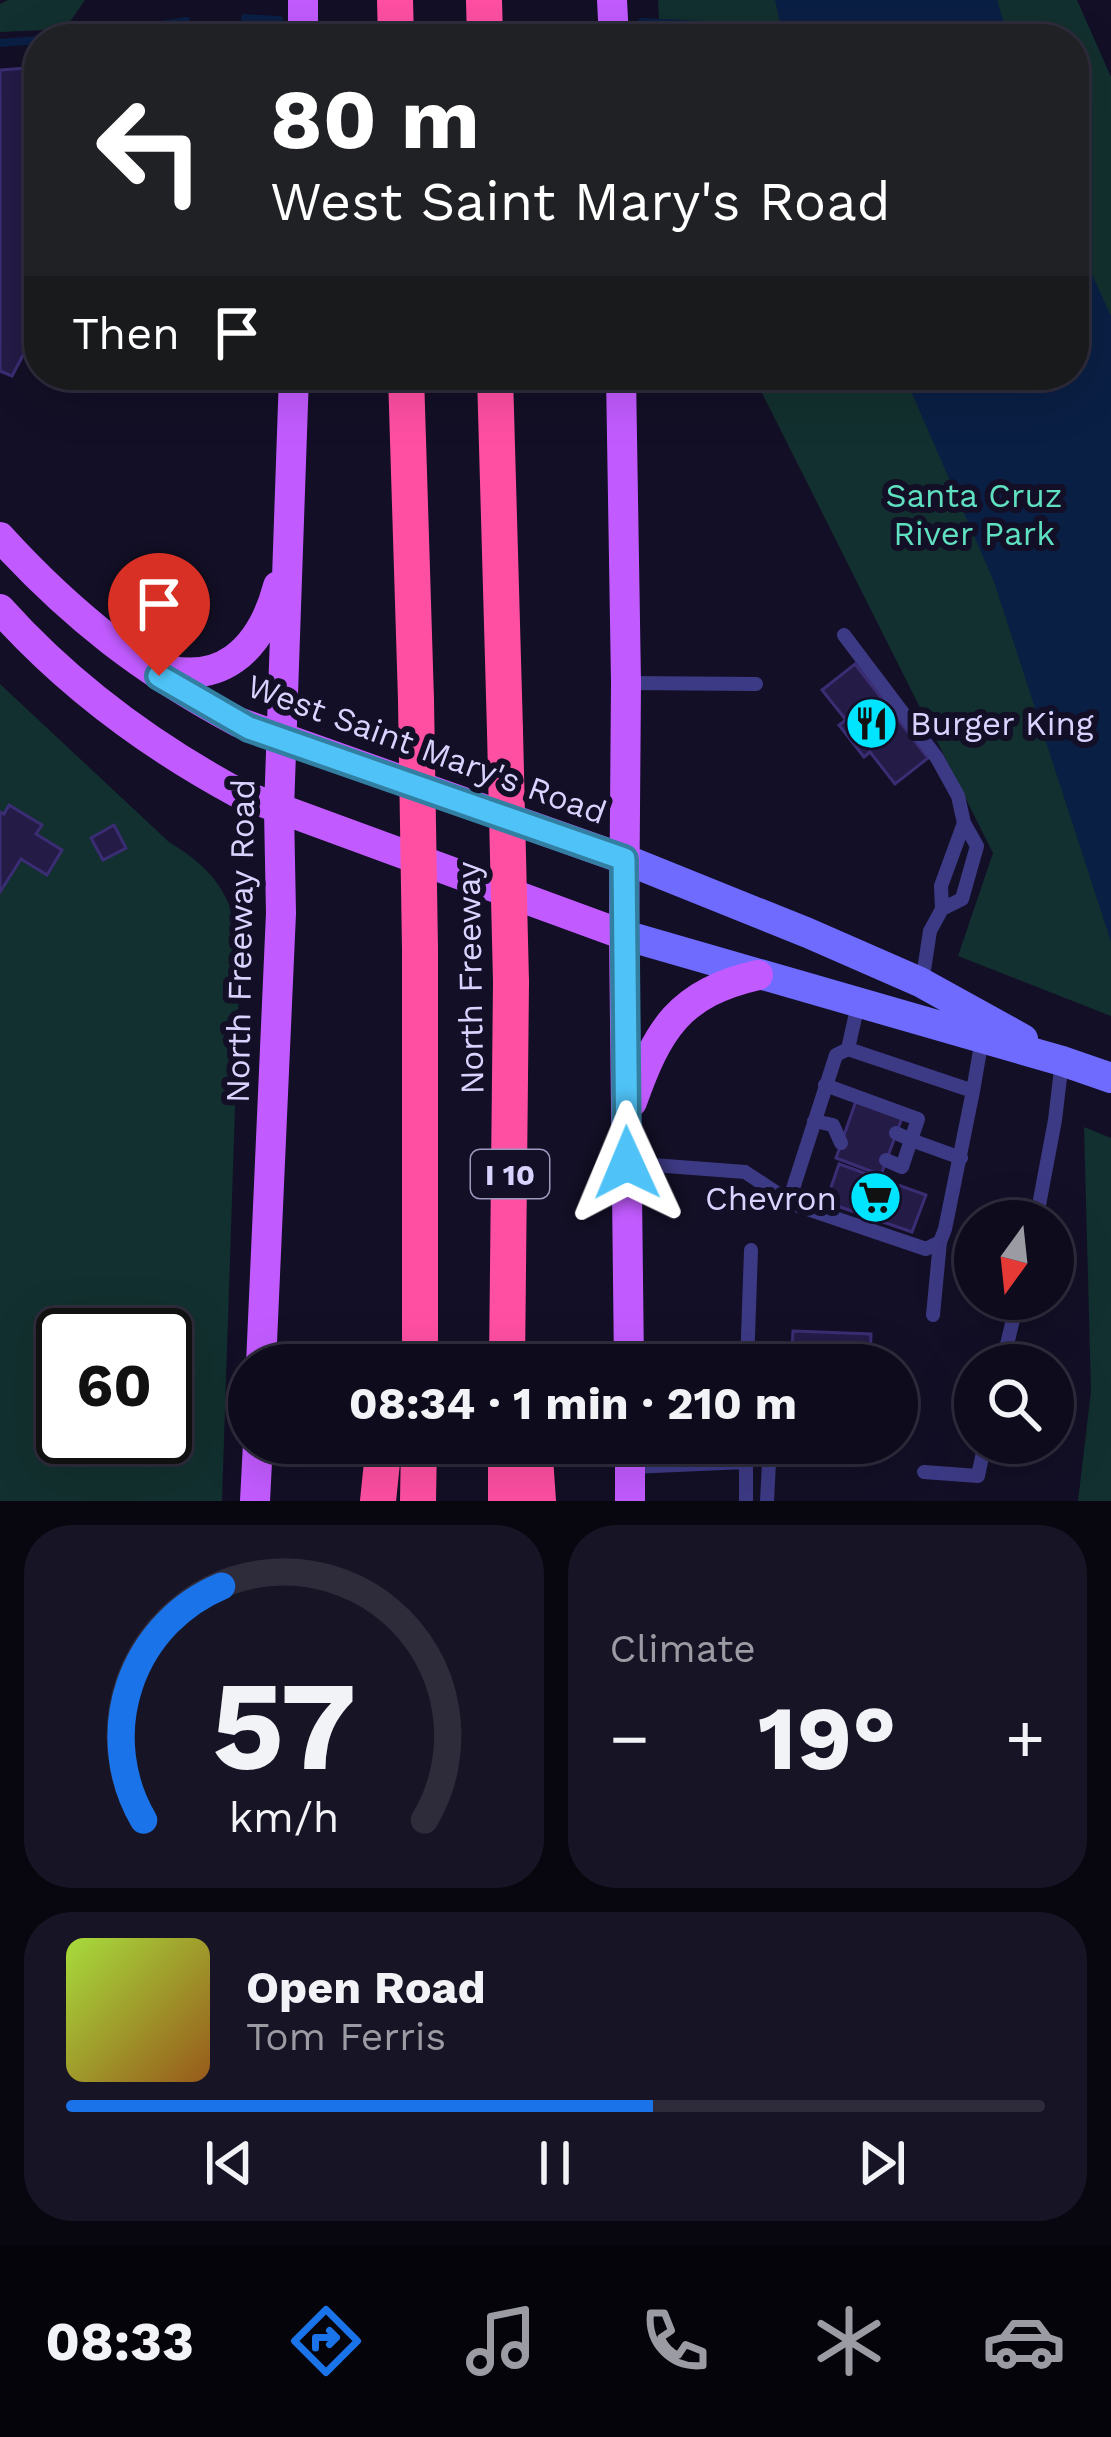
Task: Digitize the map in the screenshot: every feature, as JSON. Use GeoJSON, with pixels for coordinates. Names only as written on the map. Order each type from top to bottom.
{"type":"FeatureCollection","features":[{"type":"Feature","properties":{"kind":"highway","name":"North Freeway"},"geometry":{"type":"LineString","coordinates":[[406,390],[420,950],[420,1344]]}},
{"type":"Feature","properties":{"kind":"highway","name":"North Freeway"},"geometry":{"type":"LineString","coordinates":[[495,390],[511,982],[508,1344]]}},
{"type":"Feature","properties":{"kind":"highway"},"geometry":{"type":"LineString","coordinates":[[511,1114],[527,1344]]}},
{"type":"Feature","properties":{"kind":"highway"},"geometry":{"type":"LineString","coordinates":[[396,1344],[422,1122]]}},
{"type":"Feature","properties":{"kind":"highway"},"geometry":{"type":"LineString","coordinates":[[378,1501],[382,1464]]}},
{"type":"Feature","properties":{"kind":"highway"},"geometry":{"type":"LineString","coordinates":[[418,1501],[419,1464]]}},
{"type":"Feature","properties":{"kind":"highway"},"geometry":{"type":"LineString","coordinates":[[506,1464],[506,1501]]}},
{"type":"Feature","properties":{"kind":"highway"},"geometry":{"type":"LineString","coordinates":[[535,1464],[538,1501]]}},
{"type":"Feature","properties":{"kind":"main road","name":"North Freeway Road"},"geometry":{"type":"LineString","coordinates":[[262,1344],[281,913],[279,810],[293,390]]}},
{"type":"Feature","properties":{"kind":"main road"},"geometry":{"type":"LineString","coordinates":[[621,390],[629,1344]]}},
{"type":"Feature","properties":{"kind":"main road","name":"West Saint Mary's Road"},"geometry":{"type":"LineString","coordinates":[[0,537],[75,613],[129,657],[249,728],[624,859],[808,933],[922,982],[1062,1061]]}},
{"type":"Feature","properties":{"kind":"main road"},"geometry":{"type":"LineString","coordinates":[[129,657],[161,669],[202,671],[248,650],[267,619],[287,545]]}},
{"type":"Feature","properties":{"kind":"main road","name":"West Saint Mary's Road"},"geometry":{"type":"LineString","coordinates":[[0,609],[70,680],[139,734],[240,794],[624,935],[1110,1078]]}},
{"type":"Feature","properties":{"kind":"main road"},"geometry":{"type":"LineString","coordinates":[[626,1119],[652,1052],[674,1018],[712,988],[758,975]]}},
{"type":"Feature","properties":{"kind":"main road"},"geometry":{"type":"LineString","coordinates":[[255,1501],[257,1464]]}},
{"type":"Feature","properties":{"kind":"main road"},"geometry":{"type":"LineString","coordinates":[[630,1464],[630,1501]]}},
{"type":"Feature","properties":{"kind":"lane"},"geometry":{"type":"LineString","coordinates":[[844,634],[937,758],[977,846],[962,899],[942,909]]}},
{"type":"Feature","properties":{"kind":"lane"},"geometry":{"type":"LineString","coordinates":[[626,683],[756,684]]}},
{"type":"Feature","properties":{"kind":"lane"},"geometry":{"type":"LineString","coordinates":[[922,982],[930,931],[942,909],[941,886],[964,823]]}},
{"type":"Feature","properties":{"kind":"lane"},"geometry":{"type":"LineString","coordinates":[[848,1049],[858,1004]]}},
{"type":"Feature","properties":{"kind":"lane"},"geometry":{"type":"LineString","coordinates":[[933,1315],[940,1242],[982,1039]]}},
{"type":"Feature","properties":{"kind":"lane"},"geometry":{"type":"LineString","coordinates":[[789,1201],[836,1055],[848,1049],[973,1091]]}},
{"type":"Feature","properties":{"kind":"lane"},"geometry":{"type":"LineString","coordinates":[[1040,1200],[1062,1061]]}},
{"type":"Feature","properties":{"kind":"lane"},"geometry":{"type":"LineString","coordinates":[[825,1085],[917,1119],[904,1136],[902,1167],[886,1160]]}},
{"type":"Feature","properties":{"kind":"lane"},"geometry":{"type":"LineString","coordinates":[[814,1121],[833,1125],[851,1115]]}},
{"type":"Feature","properties":{"kind":"lane"},"geometry":{"type":"LineString","coordinates":[[833,1125],[841,1143]]}},
{"type":"Feature","properties":{"kind":"lane"},"geometry":{"type":"LineString","coordinates":[[904,1136],[961,1158]]}},
{"type":"Feature","properties":{"kind":"lane"},"geometry":{"type":"LineString","coordinates":[[627,1163],[745,1172],[789,1201],[829,1218],[926,1249],[940,1242]]}},
{"type":"Feature","properties":{"kind":"lane"},"geometry":{"type":"LineString","coordinates":[[748,1344],[751,1250]]}},
{"type":"Feature","properties":{"kind":"lane"},"geometry":{"type":"LineString","coordinates":[[746,1464],[746,1501]]}},
{"type":"Feature","properties":{"kind":"lane"},"geometry":{"type":"LineString","coordinates":[[767,1501],[769,1464]]}},
{"type":"Feature","properties":{"kind":"lane"},"geometry":{"type":"LineString","coordinates":[[924,1472],[978,1476],[981,1464]]}},
{"type":"Feature","properties":{"kind":"green space"},"geometry":{"type":"Polygon","coordinates":[[[8,0],[85,0],[68,24],[24,24],[24,31],[0,32],[0,4],[8,0]]]}},
{"type":"Feature","properties":{"kind":"green space","name":"Santa Cruz River Park"},"geometry":{"type":"Polygon","coordinates":[[[658,0],[1077,0],[1088,24],[659,24],[658,0]]]}},
{"type":"Feature","properties":{"kind":"green space","name":"Santa Cruz River Park"},"geometry":{"type":"Polygon","coordinates":[[[1089,27],[1111,77],[1111,1016],[958,956],[993,853],[761,390],[1089,390],[1089,27]]]}},
{"type":"Feature","properties":{"kind":"green space"},"geometry":{"type":"Polygon","coordinates":[[[0,684],[169,842],[212,876],[234,919],[240,956],[222,1501],[0,1501],[0,684]]]}},
{"type":"Feature","properties":{"kind":"green space"},"geometry":{"type":"Polygon","coordinates":[[[1084,1127],[1111,1138],[1111,1501],[1078,1501],[1091,1391],[1084,1127]]]}},
{"type":"Feature","properties":{"kind":"water"},"geometry":{"type":"Polygon","coordinates":[[[775,0],[997,0],[1004,24],[781,24],[775,0]]]}},
{"type":"Feature","properties":{"kind":"water"},"geometry":{"type":"Polygon","coordinates":[[[1089,268],[1111,316],[1111,942],[994,582],[911,390],[1089,390],[1089,268]]]}},
{"type":"Feature","properties":{"kind":"building"},"geometry":{"type":"Polygon","coordinates":[[[24,68],[24,353],[12,376],[0,371],[0,70],[24,68]]]}},
{"type":"Feature","properties":{"kind":"building","name":"Burger King"},"geometry":{"type":"Polygon","coordinates":[[[855,664],[928,758],[895,784],[870,752],[864,757],[839,725],[846,720],[822,690],[855,664]]]}},
{"type":"Feature","properties":{"kind":"building"},"geometry":{"type":"Polygon","coordinates":[[[9,805],[42,825],[36,834],[62,850],[47,875],[21,859],[0,892],[0,812],[4,814],[9,805]]]}},
{"type":"Feature","properties":{"kind":"building"},"geometry":{"type":"Polygon","coordinates":[[[114,825],[126,848],[103,860],[91,838],[114,825]]]}},
{"type":"Feature","properties":{"kind":"building","name":"Chevron"},"geometry":{"type":"Polygon","coordinates":[[[856,1101],[902,1118],[881,1175],[836,1158],[856,1101]]]}},
{"type":"Feature","properties":{"kind":"building","name":"Chevron"},"geometry":{"type":"Polygon","coordinates":[[[839,1164],[926,1195],[912,1232],[826,1202],[839,1164]]]}},
{"type":"Feature","properties":{"kind":"building"},"geometry":{"type":"Polygon","coordinates":[[[793,1331],[871,1334],[871,1344],[792,1344],[793,1331]]]}},
{"type":"Feature","properties":{"kind":"waterway"},"geometry":{"type":"LineString","coordinates":[[245,18],[279,20]]}},
{"type":"Feature","properties":{"kind":"waterway"},"geometry":{"type":"LineString","coordinates":[[168,24],[186,21]]}},
{"type":"Feature","properties":{"kind":"waterway"},"geometry":{"type":"LineString","coordinates":[[642,22],[682,24]]}},
{"type":"Feature","properties":{"kind":"waterway"},"geometry":{"type":"LineString","coordinates":[[0,43],[24,41]]}},
{"type":"Feature","properties":{"kind":"place","name":"Burger King"},"geometry":{"type":"Point","coordinates":[871,723]}},
{"type":"Feature","properties":{"kind":"place","name":"Chevron"},"geometry":{"type":"Point","coordinates":[876,1198]}},
{"type":"Feature","properties":{"kind":"route"},"geometry":{"type":"LineString","coordinates":[[159,676],[249,728],[624,859],[627,1163]]}}]}
